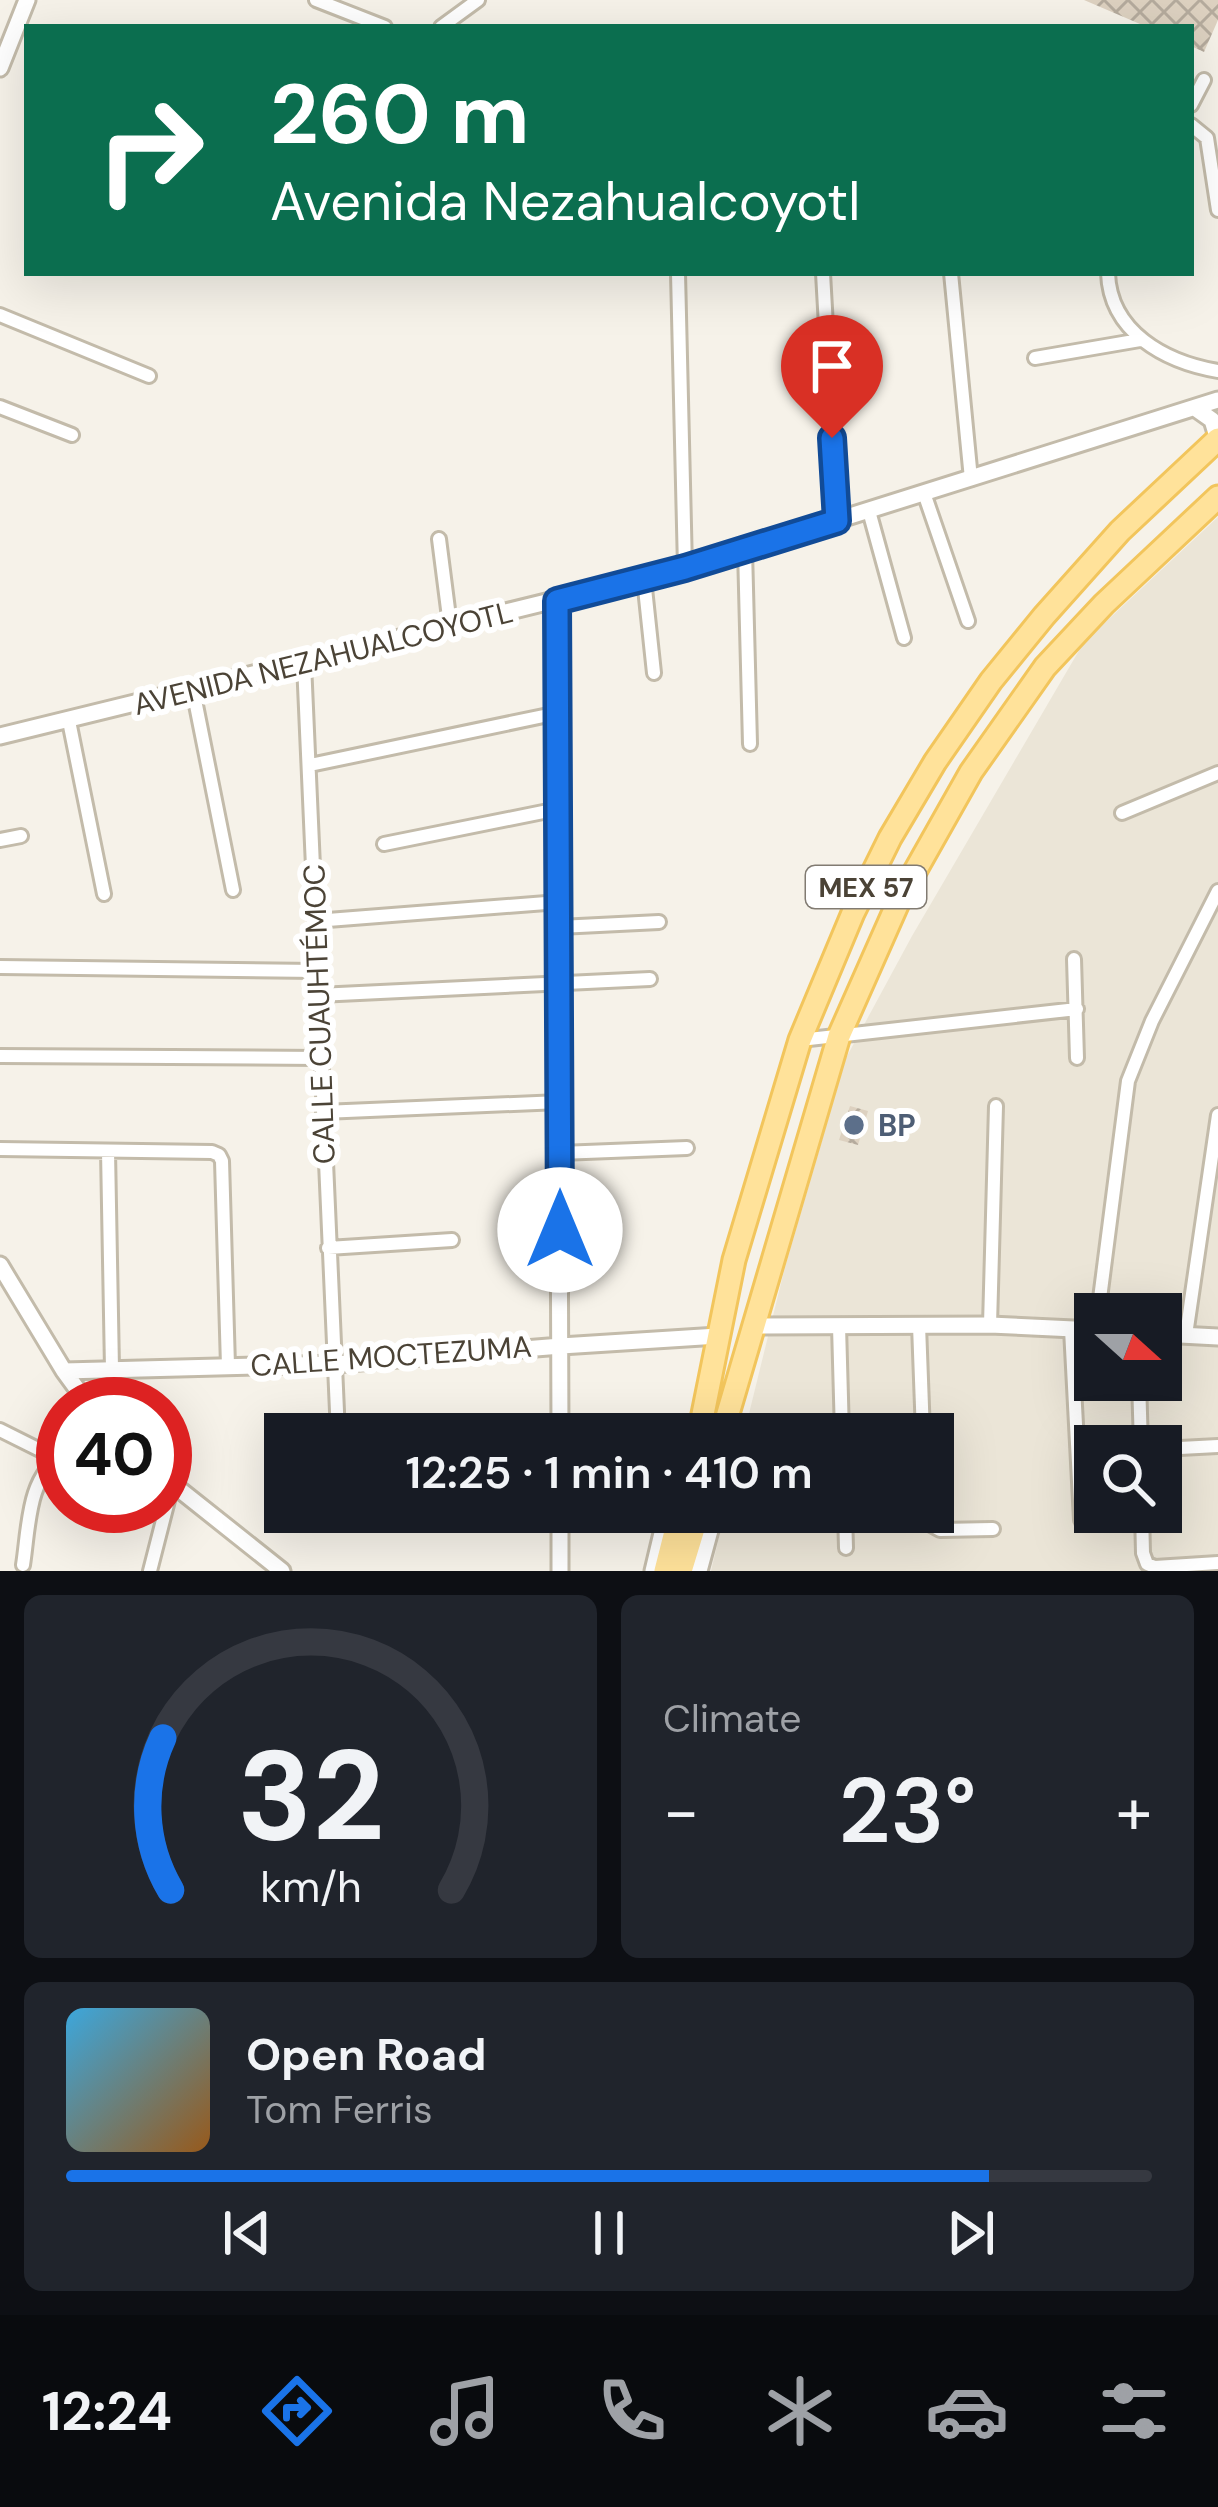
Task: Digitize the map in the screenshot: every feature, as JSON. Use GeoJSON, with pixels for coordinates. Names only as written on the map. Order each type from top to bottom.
{"type":"FeatureCollection","features":[{"type":"Feature","properties":{"kind":"main road","name":"MEX 57"},"geometry":{"type":"LineString","coordinates":[[703,1413],[734,1260],[800,1040],[890,838],[991,680],[1043,616],[1120,531],[1218,439]]}},
{"type":"Feature","properties":{"kind":"main road","name":"MEX 57"},"geometry":{"type":"LineString","coordinates":[[728,1413],[839,1036],[901,896],[971,772],[1045,667],[1218,497]]}},
{"type":"Feature","properties":{"kind":"main road"},"geometry":{"type":"LineString","coordinates":[[665,1571],[678,1533]]}},
{"type":"Feature","properties":{"kind":"main road"},"geometry":{"type":"LineString","coordinates":[[681,1571],[682,1533]]}},
{"type":"Feature","properties":{"kind":"street"},"geometry":{"type":"LineString","coordinates":[[0,68],[28,0]]}},
{"type":"Feature","properties":{"kind":"street"},"geometry":{"type":"LineString","coordinates":[[445,24],[478,0]]}},
{"type":"Feature","properties":{"kind":"street"},"geometry":{"type":"LineString","coordinates":[[324,2],[378,24]]}},
{"type":"Feature","properties":{"kind":"street"},"geometry":{"type":"LineString","coordinates":[[1194,99],[1204,80]]}},
{"type":"Feature","properties":{"kind":"street"},"geometry":{"type":"LineString","coordinates":[[1194,127],[1207,138],[1218,210]]}},
{"type":"Feature","properties":{"kind":"street"},"geometry":{"type":"LineString","coordinates":[[678,276],[685,568]]}},
{"type":"Feature","properties":{"kind":"street"},"geometry":{"type":"LineString","coordinates":[[824,276],[837,521]]}},
{"type":"Feature","properties":{"kind":"street"},"geometry":{"type":"LineString","coordinates":[[951,276],[970,479]]}},
{"type":"Feature","properties":{"kind":"street"},"geometry":{"type":"LineString","coordinates":[[1108,276],[1110,298],[1140,340],[1186,363],[1218,371]]}},
{"type":"Feature","properties":{"kind":"street"},"geometry":{"type":"LineString","coordinates":[[0,315],[149,376]]}},
{"type":"Feature","properties":{"kind":"street"},"geometry":{"type":"LineString","coordinates":[[1035,358],[1140,340]]}},
{"type":"Feature","properties":{"kind":"street","name":"AVENIDA NEZAHUALCOYOTL"},"geometry":{"type":"LineString","coordinates":[[0,736],[685,568],[1218,400]]}},
{"type":"Feature","properties":{"kind":"street"},"geometry":{"type":"LineString","coordinates":[[0,407],[72,435]]}},
{"type":"Feature","properties":{"kind":"street"},"geometry":{"type":"LineString","coordinates":[[1195,408],[1211,420],[1218,439]]}},
{"type":"Feature","properties":{"kind":"street"},"geometry":{"type":"LineString","coordinates":[[924,494],[968,621]]}},
{"type":"Feature","properties":{"kind":"street"},"geometry":{"type":"LineString","coordinates":[[869,511],[904,638]]}},
{"type":"Feature","properties":{"kind":"street"},"geometry":{"type":"LineString","coordinates":[[440,539],[450,625]]}},
{"type":"Feature","properties":{"kind":"street"},"geometry":{"type":"LineString","coordinates":[[745,550],[750,745]]}},
{"type":"Feature","properties":{"kind":"street"},"geometry":{"type":"LineString","coordinates":[[644,579],[654,673]]}},
{"type":"Feature","properties":{"kind":"street"},"geometry":{"type":"LineString","coordinates":[[557,601],[560,1413]]}},
{"type":"Feature","properties":{"kind":"street","name":"CALLE CUAUHTÉMOC"},"geometry":{"type":"LineString","coordinates":[[304,663],[337,1413]]}},
{"type":"Feature","properties":{"kind":"street"},"geometry":{"type":"LineString","coordinates":[[193,690],[233,890]]}},
{"type":"Feature","properties":{"kind":"street"},"geometry":{"type":"LineString","coordinates":[[310,765],[558,713]]}},
{"type":"Feature","properties":{"kind":"street"},"geometry":{"type":"LineString","coordinates":[[68,721],[104,894]]}},
{"type":"Feature","properties":{"kind":"street"},"geometry":{"type":"LineString","coordinates":[[1122,813],[1218,773]]}},
{"type":"Feature","properties":{"kind":"street"},"geometry":{"type":"LineString","coordinates":[[384,844],[558,809]]}},
{"type":"Feature","properties":{"kind":"street"},"geometry":{"type":"LineString","coordinates":[[0,840],[21,836]]}},
{"type":"Feature","properties":{"kind":"street"},"geometry":{"type":"LineString","coordinates":[[1101,1293],[1127,1081],[1218,890]]}},
{"type":"Feature","properties":{"kind":"street"},"geometry":{"type":"LineString","coordinates":[[316,921],[559,902]]}},
{"type":"Feature","properties":{"kind":"street"},"geometry":{"type":"LineString","coordinates":[[559,927],[658,922]]}},
{"type":"Feature","properties":{"kind":"street"},"geometry":{"type":"LineString","coordinates":[[1074,958],[1077,1058]]}},
{"type":"Feature","properties":{"kind":"street"},"geometry":{"type":"LineString","coordinates":[[0,967],[317,971]]}},
{"type":"Feature","properties":{"kind":"street"},"geometry":{"type":"LineString","coordinates":[[318,995],[650,979]]}},
{"type":"Feature","properties":{"kind":"street"},"geometry":{"type":"LineString","coordinates":[[800,1040],[1077,1009]]}},
{"type":"Feature","properties":{"kind":"street"},"geometry":{"type":"LineString","coordinates":[[0,1056],[321,1058]]}},
{"type":"Feature","properties":{"kind":"street"},"geometry":{"type":"LineString","coordinates":[[322,1112],[560,1102]]}},
{"type":"Feature","properties":{"kind":"street"},"geometry":{"type":"LineString","coordinates":[[990,1324],[996,1106]]}},
{"type":"Feature","properties":{"kind":"street"},"geometry":{"type":"LineString","coordinates":[[1186,1335],[1218,1115]]}},
{"type":"Feature","properties":{"kind":"street"},"geometry":{"type":"LineString","coordinates":[[560,1153],[687,1148]]}},
{"type":"Feature","properties":{"kind":"street"},"geometry":{"type":"LineString","coordinates":[[0,1149],[219,1155],[228,1366]]}},
{"type":"Feature","properties":{"kind":"street"},"geometry":{"type":"LineString","coordinates":[[108,1151],[112,1369]]}},
{"type":"Feature","properties":{"kind":"street"},"geometry":{"type":"LineString","coordinates":[[1201,1230],[1218,1228]]}},
{"type":"Feature","properties":{"kind":"street"},"geometry":{"type":"LineString","coordinates":[[328,1247],[452,1240]]}},
{"type":"Feature","properties":{"kind":"street"},"geometry":{"type":"LineString","coordinates":[[0,1265],[68,1377]]}},
{"type":"Feature","properties":{"kind":"street"},"geometry":{"type":"LineString","coordinates":[[754,1326],[990,1324],[1074,1329]]}},
{"type":"Feature","properties":{"kind":"street"},"geometry":{"type":"LineString","coordinates":[[919,1325],[922,1413]]}},
{"type":"Feature","properties":{"kind":"street"},"geometry":{"type":"LineString","coordinates":[[839,1326],[841,1413]]}},
{"type":"Feature","properties":{"kind":"street"},"geometry":{"type":"LineString","coordinates":[[1070,1329],[1076,1425]]}},
{"type":"Feature","properties":{"kind":"street"},"geometry":{"type":"LineString","coordinates":[[1182,1335],[1218,1337]]}},
{"type":"Feature","properties":{"kind":"street","name":"CALLE MOCTEZUMA"},"geometry":{"type":"LineString","coordinates":[[64,1371],[336,1364],[718,1336]]}},
{"type":"Feature","properties":{"kind":"street"},"geometry":{"type":"LineString","coordinates":[[0,1430],[36,1446]]}},
{"type":"Feature","properties":{"kind":"street"},"geometry":{"type":"LineString","coordinates":[[1182,1449],[1218,1446]]}},
{"type":"Feature","properties":{"kind":"street"},"geometry":{"type":"LineString","coordinates":[[23,1565],[36,1490]]}},
{"type":"Feature","properties":{"kind":"street"},"geometry":{"type":"LineString","coordinates":[[192,1500],[282,1571]]}},
{"type":"Feature","properties":{"kind":"street"},"geometry":{"type":"LineString","coordinates":[[954,1530],[992,1529]]}},
{"type":"Feature","properties":{"kind":"street"},"geometry":{"type":"LineString","coordinates":[[150,1571],[158,1533]]}},
{"type":"Feature","properties":{"kind":"street"},"geometry":{"type":"LineString","coordinates":[[560,1533],[560,1571]]}},
{"type":"Feature","properties":{"kind":"street"},"geometry":{"type":"LineString","coordinates":[[652,1571],[675,1533]]}},
{"type":"Feature","properties":{"kind":"street"},"geometry":{"type":"LineString","coordinates":[[699,1571],[709,1533]]}},
{"type":"Feature","properties":{"kind":"street"},"geometry":{"type":"LineString","coordinates":[[846,1533],[846,1548]]}},
{"type":"Feature","properties":{"kind":"street"},"geometry":{"type":"LineString","coordinates":[[1143,1533],[1147,1564],[1218,1563]]}},
{"type":"Feature","properties":{"kind":"shaded area"},"geometry":{"type":"Polygon","coordinates":[[[1218,517],[1218,1571],[711,1571],[720,1533],[954,1533],[954,1413],[749,1413],[784,1271],[846,1058],[1084,642],[1218,517]]]}},
{"type":"Feature","properties":{"kind":"building"},"geometry":{"type":"Polygon","coordinates":[[[1084,0],[1218,0],[1218,20],[1204,52],[1194,47],[1194,24],[1140,24],[1084,0]]]}},
{"type":"Feature","properties":{"kind":"building","name":"BP"},"geometry":{"type":"Polygon","coordinates":[[[850,1106],[868,1111],[858,1145],[839,1140],[850,1106]]]}},
{"type":"Feature","properties":{"kind":"place","name":"BP"},"geometry":{"type":"Point","coordinates":[854,1125]}},
{"type":"Feature","properties":{"kind":"route"},"geometry":{"type":"LineString","coordinates":[[560,1230],[557,601],[837,521],[832,438]]}}]}
